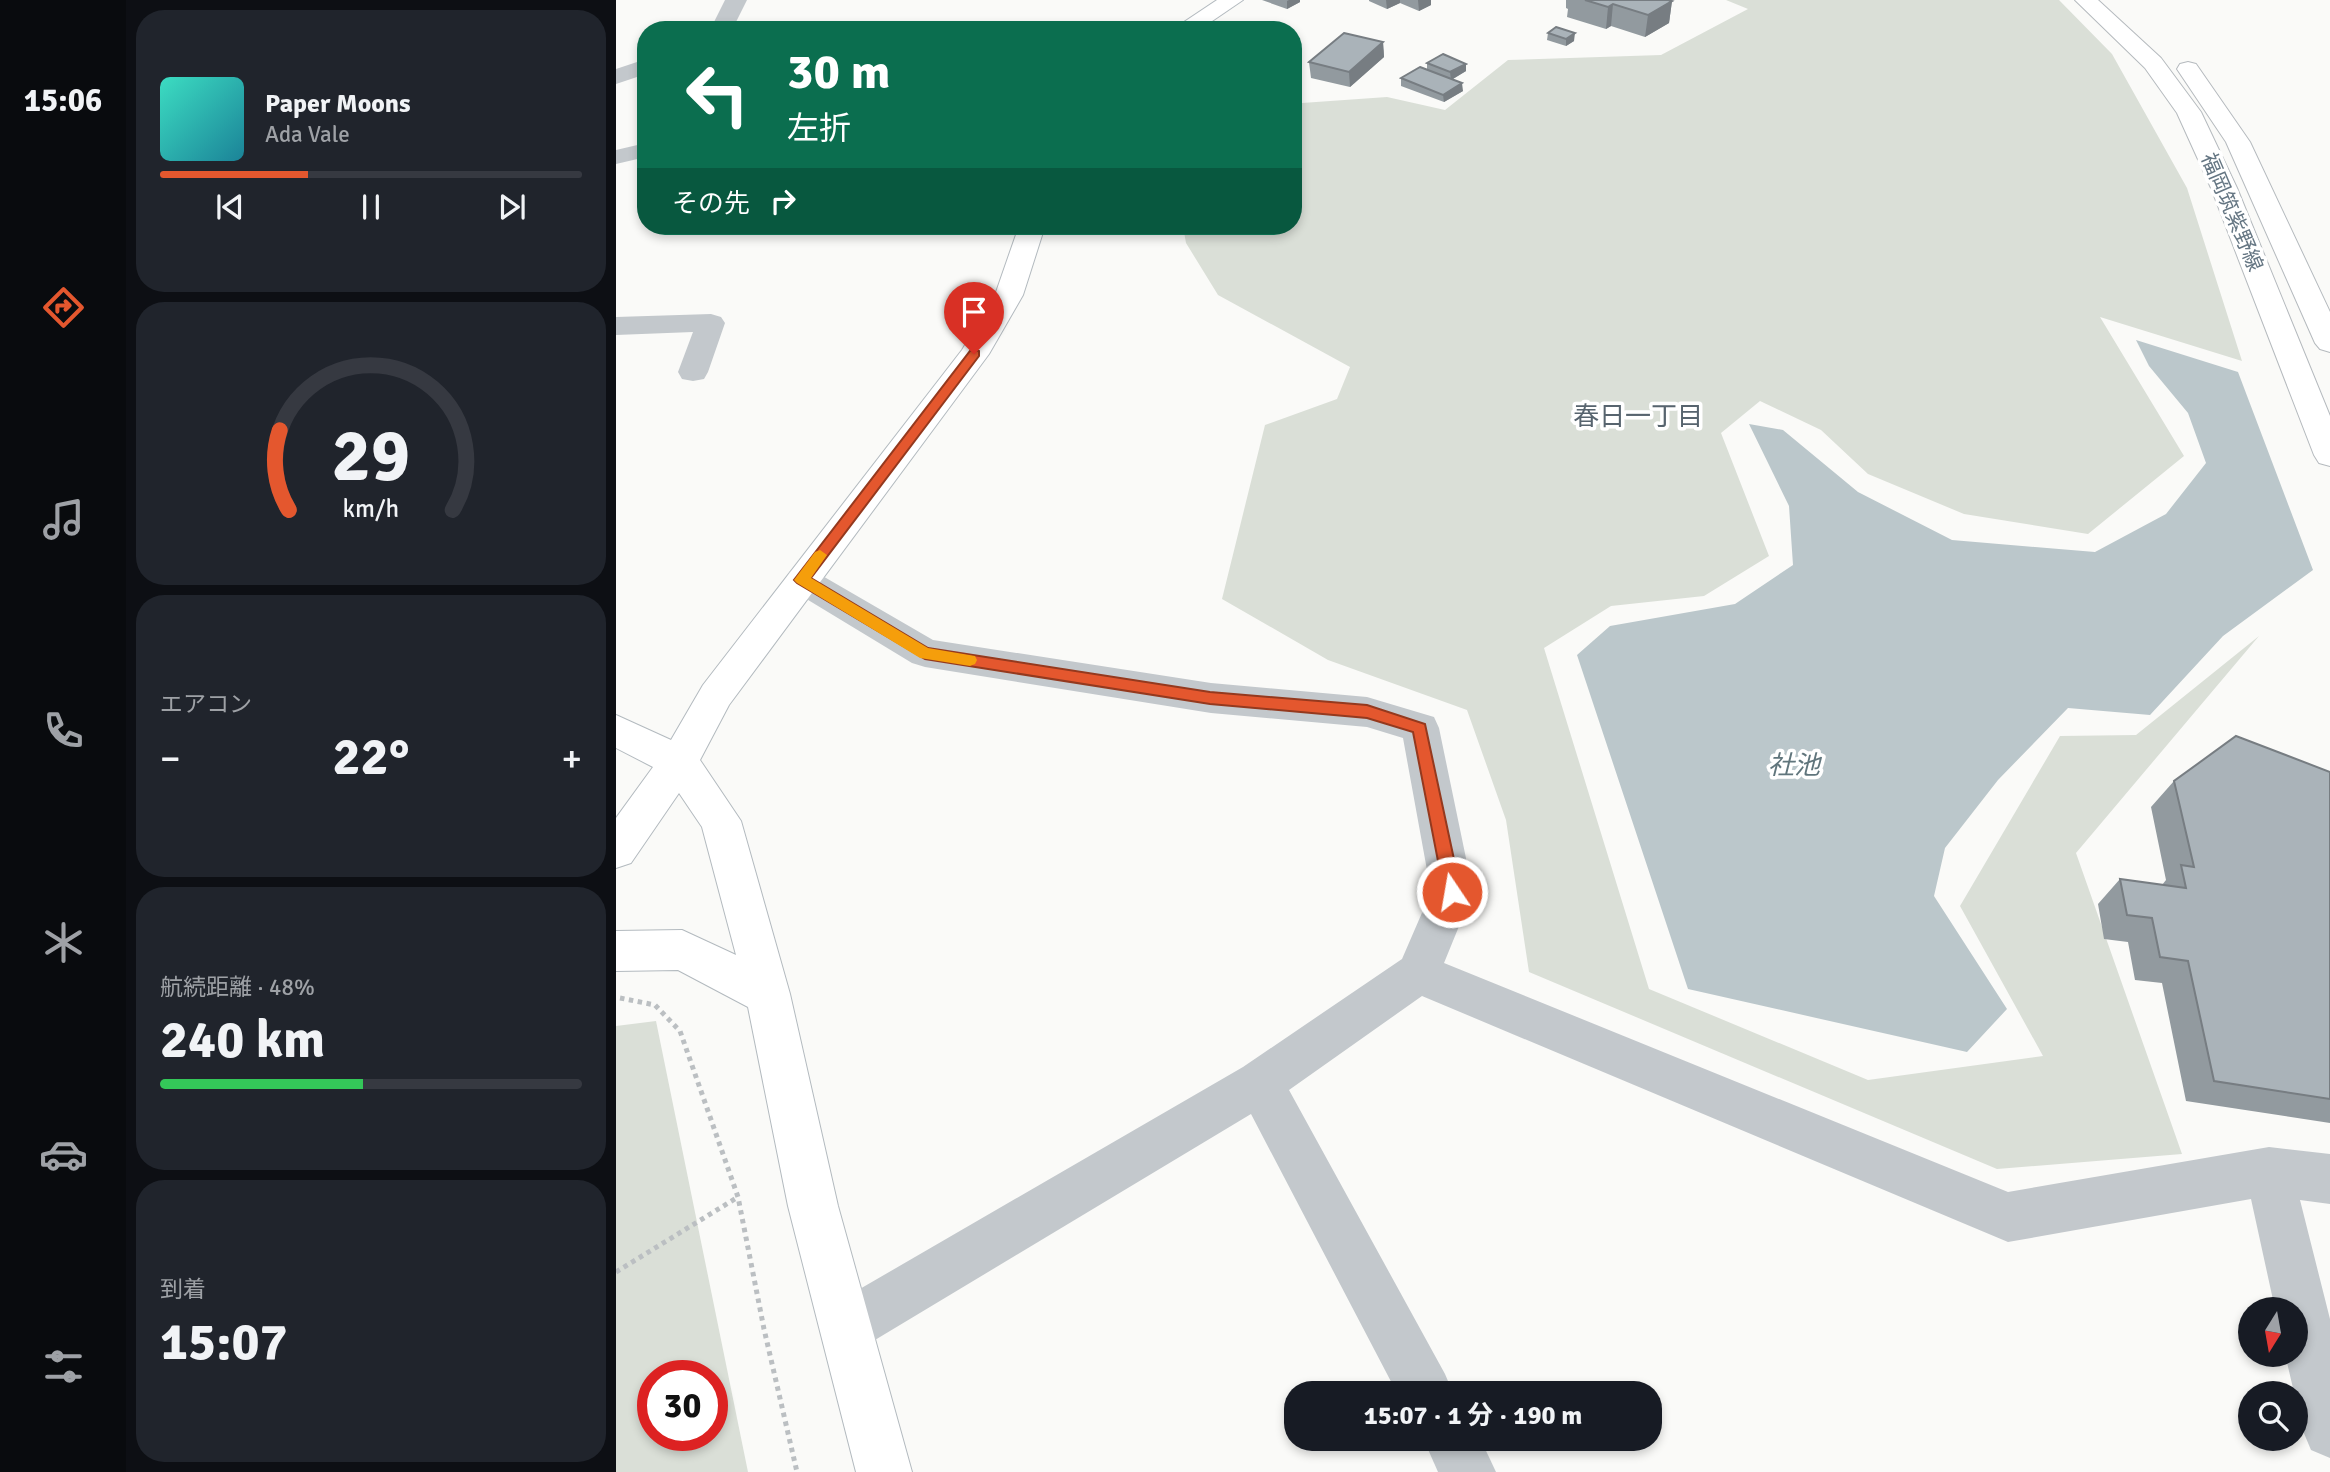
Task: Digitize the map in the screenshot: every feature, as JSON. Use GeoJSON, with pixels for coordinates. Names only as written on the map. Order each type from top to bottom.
{"type":"FeatureCollection","features":[{"type":"Feature","properties":{"kind":"main road"},"geometry":{"type":"LineString","coordinates":[[1198,21],[1232,0]]}},
{"type":"Feature","properties":{"kind":"main road","name":"福岡筑紫野線"},"geometry":{"type":"LineString","coordinates":[[2086,0],[2153,63],[2189,112],[2224,188],[2330,455]]}},
{"type":"Feature","properties":{"kind":"main road","name":"福岡筑紫野線"},"geometry":{"type":"LineString","coordinates":[[2115,0],[2150,29],[2192,73],[2213,102],[2238,142],[2330,343]]}},
{"type":"Feature","properties":{"kind":"main road"},"geometry":{"type":"LineString","coordinates":[[616,850],[679,762],[716,695],[974,354],[1009,295],[1029,235]]}},
{"type":"Feature","properties":{"kind":"main road"},"geometry":{"type":"LineString","coordinates":[[616,730],[679,762],[721,821],[768,993],[814,1206],[884,1472]]}},
{"type":"Feature","properties":{"kind":"main road"},"geometry":{"type":"LineString","coordinates":[[616,951],[682,950],[768,993]]}},
{"type":"Feature","properties":{"kind":"street"},"geometry":{"type":"LineString","coordinates":[[726,21],[736,0]]}},
{"type":"Feature","properties":{"kind":"street"},"geometry":{"type":"LineString","coordinates":[[616,77],[637,69]]}},
{"type":"Feature","properties":{"kind":"street"},"geometry":{"type":"LineString","coordinates":[[616,157],[637,152]]}},
{"type":"Feature","properties":{"kind":"street"},"geometry":{"type":"LineString","coordinates":[[616,326],[710,323],[693,372]]}},
{"type":"Feature","properties":{"kind":"street"},"geometry":{"type":"LineString","coordinates":[[802,580],[925,653],[1210,698],[1367,712],[1420,728],[1452,892],[1418,973],[1260,1083],[846,1327]]}},
{"type":"Feature","properties":{"kind":"street"},"geometry":{"type":"LineString","coordinates":[[1418,973],[2008,1217],[2269,1171],[2330,1179]]}},
{"type":"Feature","properties":{"kind":"street"},"geometry":{"type":"LineString","coordinates":[[1260,1083],[1420,1381]]}},
{"type":"Feature","properties":{"kind":"street"},"geometry":{"type":"LineString","coordinates":[[2269,1171],[2330,1431]]}},
{"type":"Feature","properties":{"kind":"street"},"geometry":{"type":"LineString","coordinates":[[1457,1451],[1468,1472]]}},
{"type":"Feature","properties":{"kind":"path"},"geometry":{"type":"LineString","coordinates":[[616,998],[655,1005],[680,1031],[738,1197],[764,1329],[797,1472]]}},
{"type":"Feature","properties":{"kind":"path"},"geometry":{"type":"LineString","coordinates":[[616,1272],[738,1197]]}},
{"type":"Feature","properties":{"kind":"shaded area"},"geometry":{"type":"Polygon","coordinates":[[[1726,0],[2059,0],[2112,54],[2187,188],[2242,361],[2100,317],[2184,456],[2088,534],[1964,514],[1868,474],[1821,430],[1760,401],[1721,433],[1769,556],[1704,596],[1611,606],[1544,648],[1649,989],[1868,1080],[2043,1056],[1960,906],[2060,736],[2136,735],[2259,636],[2076,853],[2182,1154],[1997,1169],[1529,972],[1506,820],[1467,710],[1328,660],[1222,599],[1265,425],[1337,399],[1350,367],[1218,295],[1186,243],[1185,235],[1302,235],[1302,103],[1387,97],[1445,110],[1508,60],[1661,55],[1748,9],[1726,0]]]}},
{"type":"Feature","properties":{"kind":"shaded area"},"geometry":{"type":"Polygon","coordinates":[[[656,1021],[725,1360],[637,1360],[637,1451],[728,1451],[728,1374],[748,1472],[616,1472],[616,1026],[656,1021]]]}},
{"type":"Feature","properties":{"kind":"water","name":"社池"},"geometry":{"type":"Polygon","coordinates":[[[2136,340],[2238,372],[2313,570],[2223,636],[2150,715],[2068,708],[1998,780],[1945,848],[1934,896],[2007,1009],[1967,1052],[1688,989],[1577,655],[1610,626],[1735,604],[1793,565],[1789,506],[1749,424],[1783,430],[1858,492],[1952,540],[2095,552],[2166,514],[2206,463],[2188,413],[2149,366],[2136,340]]]}},
{"type":"Feature","properties":{"kind":"building"},"geometry":{"type":"Polygon","coordinates":[[[1585,0],[1672,1],[1648,15],[1613,4],[1608,7],[1585,0]]]}},
{"type":"Feature","properties":{"kind":"building"},"geometry":{"type":"Polygon","coordinates":[[[1556,27],[1575,33],[1566,39],[1548,33],[1556,27]]]}},
{"type":"Feature","properties":{"kind":"building"},"geometry":{"type":"Polygon","coordinates":[[[1344,33],[1383,42],[1349,72],[1309,62],[1344,33]]]}},
{"type":"Feature","properties":{"kind":"building"},"geometry":{"type":"Polygon","coordinates":[[[1443,54],[1466,64],[1450,72],[1427,63],[1443,54]]]}},
{"type":"Feature","properties":{"kind":"building"},"geometry":{"type":"Polygon","coordinates":[[[1420,67],[1462,83],[1443,95],[1401,78],[1420,67]]]}},
{"type":"Feature","properties":{"kind":"building"},"geometry":{"type":"Polygon","coordinates":[[[2236,736],[2330,772],[2330,1099],[2214,1081],[2188,961],[2160,957],[2152,918],[2127,915],[2120,879],[2186,888],[2181,865],[2194,867],[2174,781],[2236,736]]]}},
{"type":"Feature","properties":{"kind":"slow traffic"},"geometry":{"type":"LineString","coordinates":[[820,555],[802,580],[925,653],[970,660]]}},
{"type":"Feature","properties":{"kind":"district","name":"春日一丁目"},"geometry":{"type":"Point","coordinates":[1638,417]}},
{"type":"Feature","properties":{"kind":"route"},"geometry":{"type":"LineString","coordinates":[[974,354],[802,580],[925,653],[1210,698],[1367,712],[1420,728],[1452,892]]}}]}
